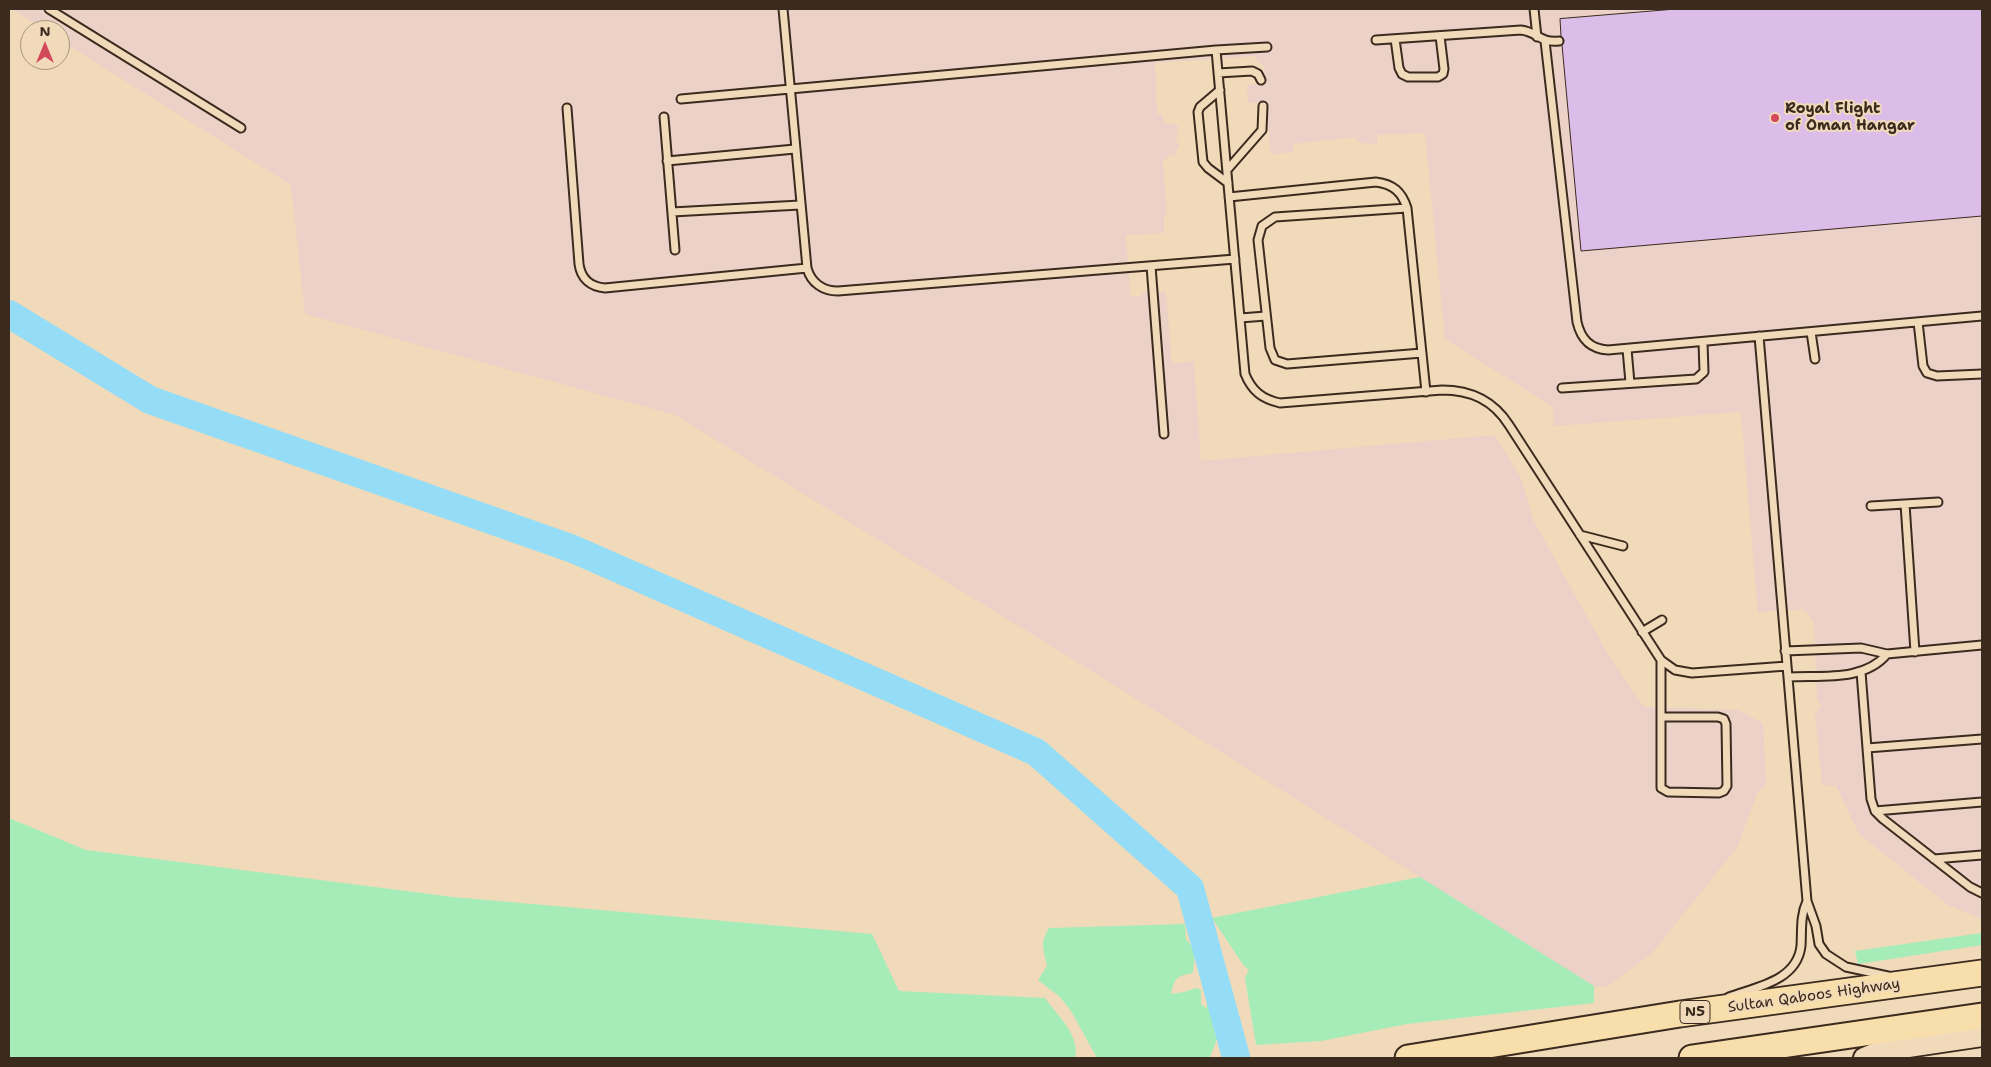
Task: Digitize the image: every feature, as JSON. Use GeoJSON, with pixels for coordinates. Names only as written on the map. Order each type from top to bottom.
{"type":"FeatureCollection","features":[{"type":"Feature","properties":{"kind":"highway","name":"Sultan Qaboos Highway"},"geometry":{"type":"LineString","coordinates":[[1408,1058],[1680,1014],[1982,973]]}},
{"type":"Feature","properties":{"kind":"highway"},"geometry":{"type":"LineString","coordinates":[[1692,1058],[1982,1016]]}},
{"type":"Feature","properties":{"kind":"main road"},"geometry":{"type":"LineString","coordinates":[[1864,1058],[1881,1051],[1982,1036]]}},
{"type":"Feature","properties":{"kind":"lane"},"geometry":{"type":"LineString","coordinates":[[49,9],[242,128]]}},
{"type":"Feature","properties":{"kind":"lane"},"geometry":{"type":"LineString","coordinates":[[784,9],[807,268],[815,283],[832,291],[1235,259]]}},
{"type":"Feature","properties":{"kind":"lane"},"geometry":{"type":"LineString","coordinates":[[1534,9],[1537,37]]}},
{"type":"Feature","properties":{"kind":"lane"},"geometry":{"type":"LineString","coordinates":[[1376,40],[1521,30],[1532,33],[1545,41],[1559,41]]}},
{"type":"Feature","properties":{"kind":"lane"},"geometry":{"type":"LineString","coordinates":[[1395,39],[1399,68],[1402,74],[1408,77],[1438,77],[1443,74],[1444,69],[1440,36]]}},
{"type":"Feature","properties":{"kind":"lane"},"geometry":{"type":"LineString","coordinates":[[1545,41],[1579,329],[1582,336],[1593,347],[1608,350],[1626,349],[1982,316]]}},
{"type":"Feature","properties":{"kind":"lane"},"geometry":{"type":"LineString","coordinates":[[681,99],[1216,50],[1267,47]]}},
{"type":"Feature","properties":{"kind":"lane"},"geometry":{"type":"LineString","coordinates":[[1216,50],[1245,374],[1254,391],[1271,401],[1290,403],[1455,390],[1468,392],[1492,404],[1509,425],[1661,660],[1675,670],[1692,673],[1787,666]]}},
{"type":"Feature","properties":{"kind":"lane"},"geometry":{"type":"LineString","coordinates":[[1218,73],[1252,71],[1258,74],[1261,80]]}},
{"type":"Feature","properties":{"kind":"lane"},"geometry":{"type":"LineString","coordinates":[[1220,90],[1200,107],[1198,112],[1201,158],[1208,168],[1228,183]]}},
{"type":"Feature","properties":{"kind":"lane"},"geometry":{"type":"LineString","coordinates":[[1227,170],[1262,130],[1263,106]]}},
{"type":"Feature","properties":{"kind":"lane"},"geometry":{"type":"LineString","coordinates":[[567,108],[579,264],[584,278],[591,285],[605,288],[807,268]]}},
{"type":"Feature","properties":{"kind":"lane"},"geometry":{"type":"LineString","coordinates":[[664,117],[675,250]]}},
{"type":"Feature","properties":{"kind":"lane"},"geometry":{"type":"LineString","coordinates":[[667,160],[795,149]]}},
{"type":"Feature","properties":{"kind":"lane"},"geometry":{"type":"LineString","coordinates":[[1229,196],[1376,182],[1393,187],[1400,192],[1407,208],[1426,392]]}},
{"type":"Feature","properties":{"kind":"lane"},"geometry":{"type":"LineString","coordinates":[[672,212],[800,205]]}},
{"type":"Feature","properties":{"kind":"lane"},"geometry":{"type":"LineString","coordinates":[[1407,208],[1282,216],[1268,220],[1259,232],[1258,240],[1272,355],[1281,363],[1422,353]]}},
{"type":"Feature","properties":{"kind":"lane"},"geometry":{"type":"LineString","coordinates":[[1151,266],[1164,434]]}},
{"type":"Feature","properties":{"kind":"lane"},"geometry":{"type":"LineString","coordinates":[[1240,318],[1266,316]]}},
{"type":"Feature","properties":{"kind":"lane"},"geometry":{"type":"LineString","coordinates":[[1918,322],[1926,373],[1937,376],[1982,374]]}},
{"type":"Feature","properties":{"kind":"lane"},"geometry":{"type":"LineString","coordinates":[[1811,332],[1815,359]]}},
{"type":"Feature","properties":{"kind":"lane"},"geometry":{"type":"LineString","coordinates":[[1759,336],[1806,901],[1821,948],[1833,959],[1854,970],[1921,982]]}},
{"type":"Feature","properties":{"kind":"lane"},"geometry":{"type":"LineString","coordinates":[[1562,388],[1700,377],[1705,367],[1704,342]]}},
{"type":"Feature","properties":{"kind":"lane"},"geometry":{"type":"LineString","coordinates":[[1626,349],[1630,383]]}},
{"type":"Feature","properties":{"kind":"lane"},"geometry":{"type":"LineString","coordinates":[[1872,506],[1938,502]]}},
{"type":"Feature","properties":{"kind":"lane"},"geometry":{"type":"LineString","coordinates":[[1905,504],[1915,652]]}},
{"type":"Feature","properties":{"kind":"lane"},"geometry":{"type":"LineString","coordinates":[[1580,535],[1622,546]]}},
{"type":"Feature","properties":{"kind":"lane"},"geometry":{"type":"LineString","coordinates":[[1642,632],[1662,620]]}},
{"type":"Feature","properties":{"kind":"lane"},"geometry":{"type":"LineString","coordinates":[[1785,651],[1861,648],[1886,654],[1982,645]]}},
{"type":"Feature","properties":{"kind":"lane"},"geometry":{"type":"LineString","coordinates":[[1788,677],[1853,674],[1876,666],[1886,654]]}},
{"type":"Feature","properties":{"kind":"lane"},"geometry":{"type":"LineString","coordinates":[[1661,660],[1660,786],[1662,790],[1718,793],[1724,791],[1726,786],[1726,724],[1724,718],[1661,717]]}},
{"type":"Feature","properties":{"kind":"lane"},"geometry":{"type":"LineString","coordinates":[[1861,672],[1872,800],[1875,811],[1970,887],[1982,893]]}},
{"type":"Feature","properties":{"kind":"lane"},"geometry":{"type":"LineString","coordinates":[[1867,748],[1982,739]]}},
{"type":"Feature","properties":{"kind":"lane"},"geometry":{"type":"LineString","coordinates":[[1875,811],[1982,802]]}},
{"type":"Feature","properties":{"kind":"lane"},"geometry":{"type":"LineString","coordinates":[[1934,859],[1982,855]]}},
{"type":"Feature","properties":{"kind":"lane"},"geometry":{"type":"LineString","coordinates":[[1680,1014],[1772,982],[1784,975],[1793,965],[1799,952],[1801,922],[1806,901]]}},
{"type":"Feature","properties":{"kind":"shaded area"},"geometry":{"type":"Polygon","coordinates":[[[12,9],[1982,9],[1982,919],[1948,905],[1859,834],[1836,786],[1822,785],[1815,714],[1821,706],[1817,699],[1814,622],[1804,609],[1758,612],[1741,412],[1554,426],[1553,407],[1445,339],[1425,133],[1377,135],[1377,144],[1360,143],[1355,137],[1293,144],[1293,152],[1271,154],[1266,102],[1248,103],[1247,85],[1265,84],[1264,67],[1254,56],[1155,63],[1157,114],[1163,114],[1163,123],[1172,123],[1178,126],[1176,142],[1179,143],[1178,150],[1175,150],[1175,156],[1168,155],[1167,159],[1163,160],[1167,214],[1164,215],[1164,233],[1126,235],[1130,296],[1142,296],[1142,293],[1166,292],[1172,364],[1194,361],[1201,461],[1494,435],[1520,476],[1534,521],[1614,664],[1644,707],[1738,710],[1763,723],[1766,784],[1757,793],[1738,846],[1652,953],[1611,984],[1603,987],[1594,986],[1074,660],[675,415],[305,314],[291,185],[70,46],[70,20],[29,20],[12,9]]]}},
{"type":"Feature","properties":{"kind":"green space"},"geometry":{"type":"Polygon","coordinates":[[[9,818],[86,850],[453,897],[872,934],[899,991],[1045,998],[1067,1026],[1075,1042],[1075,1058],[13,1058],[9,1057],[9,818]]]}},
{"type":"Feature","properties":{"kind":"green space"},"geometry":{"type":"Polygon","coordinates":[[[1420,877],[1594,986],[1594,1003],[1407,1024],[1321,1041],[1256,1045],[1245,978],[1249,970],[1244,966],[1212,918],[1420,877]]]}},
{"type":"Feature","properties":{"kind":"green space"},"geometry":{"type":"Polygon","coordinates":[[[1185,924],[1186,939],[1195,950],[1193,973],[1183,975],[1177,979],[1171,994],[1196,988],[1201,990],[1201,1004],[1206,1008],[1207,1004],[1213,1004],[1218,1018],[1218,1031],[1215,1045],[1209,1058],[1097,1058],[1071,1011],[1060,997],[1038,980],[1047,966],[1043,943],[1049,928],[1185,924]]]}},
{"type":"Feature","properties":{"kind":"green space"},"geometry":{"type":"Polygon","coordinates":[[[1982,933],[1982,945],[1858,964],[1855,951],[1982,933]]]}},
{"type":"Feature","properties":{"kind":"building","name":"Royal Flight of Oman Hangar"},"geometry":{"type":"Polygon","coordinates":[[[1676,9],[1982,9],[1982,216],[1581,251],[1562,45],[1564,40],[1561,36],[1560,19],[1676,9]]]}},
{"type":"Feature","properties":{"kind":"waterway"},"geometry":{"type":"LineString","coordinates":[[9,314],[150,400],[573,549],[1036,752],[1190,888],[1236,1057]]}},
{"type":"Feature","properties":{"kind":"place","name":"Royal Flight of Oman Hangar"},"geometry":{"type":"Point","coordinates":[1775,118]}}]}
